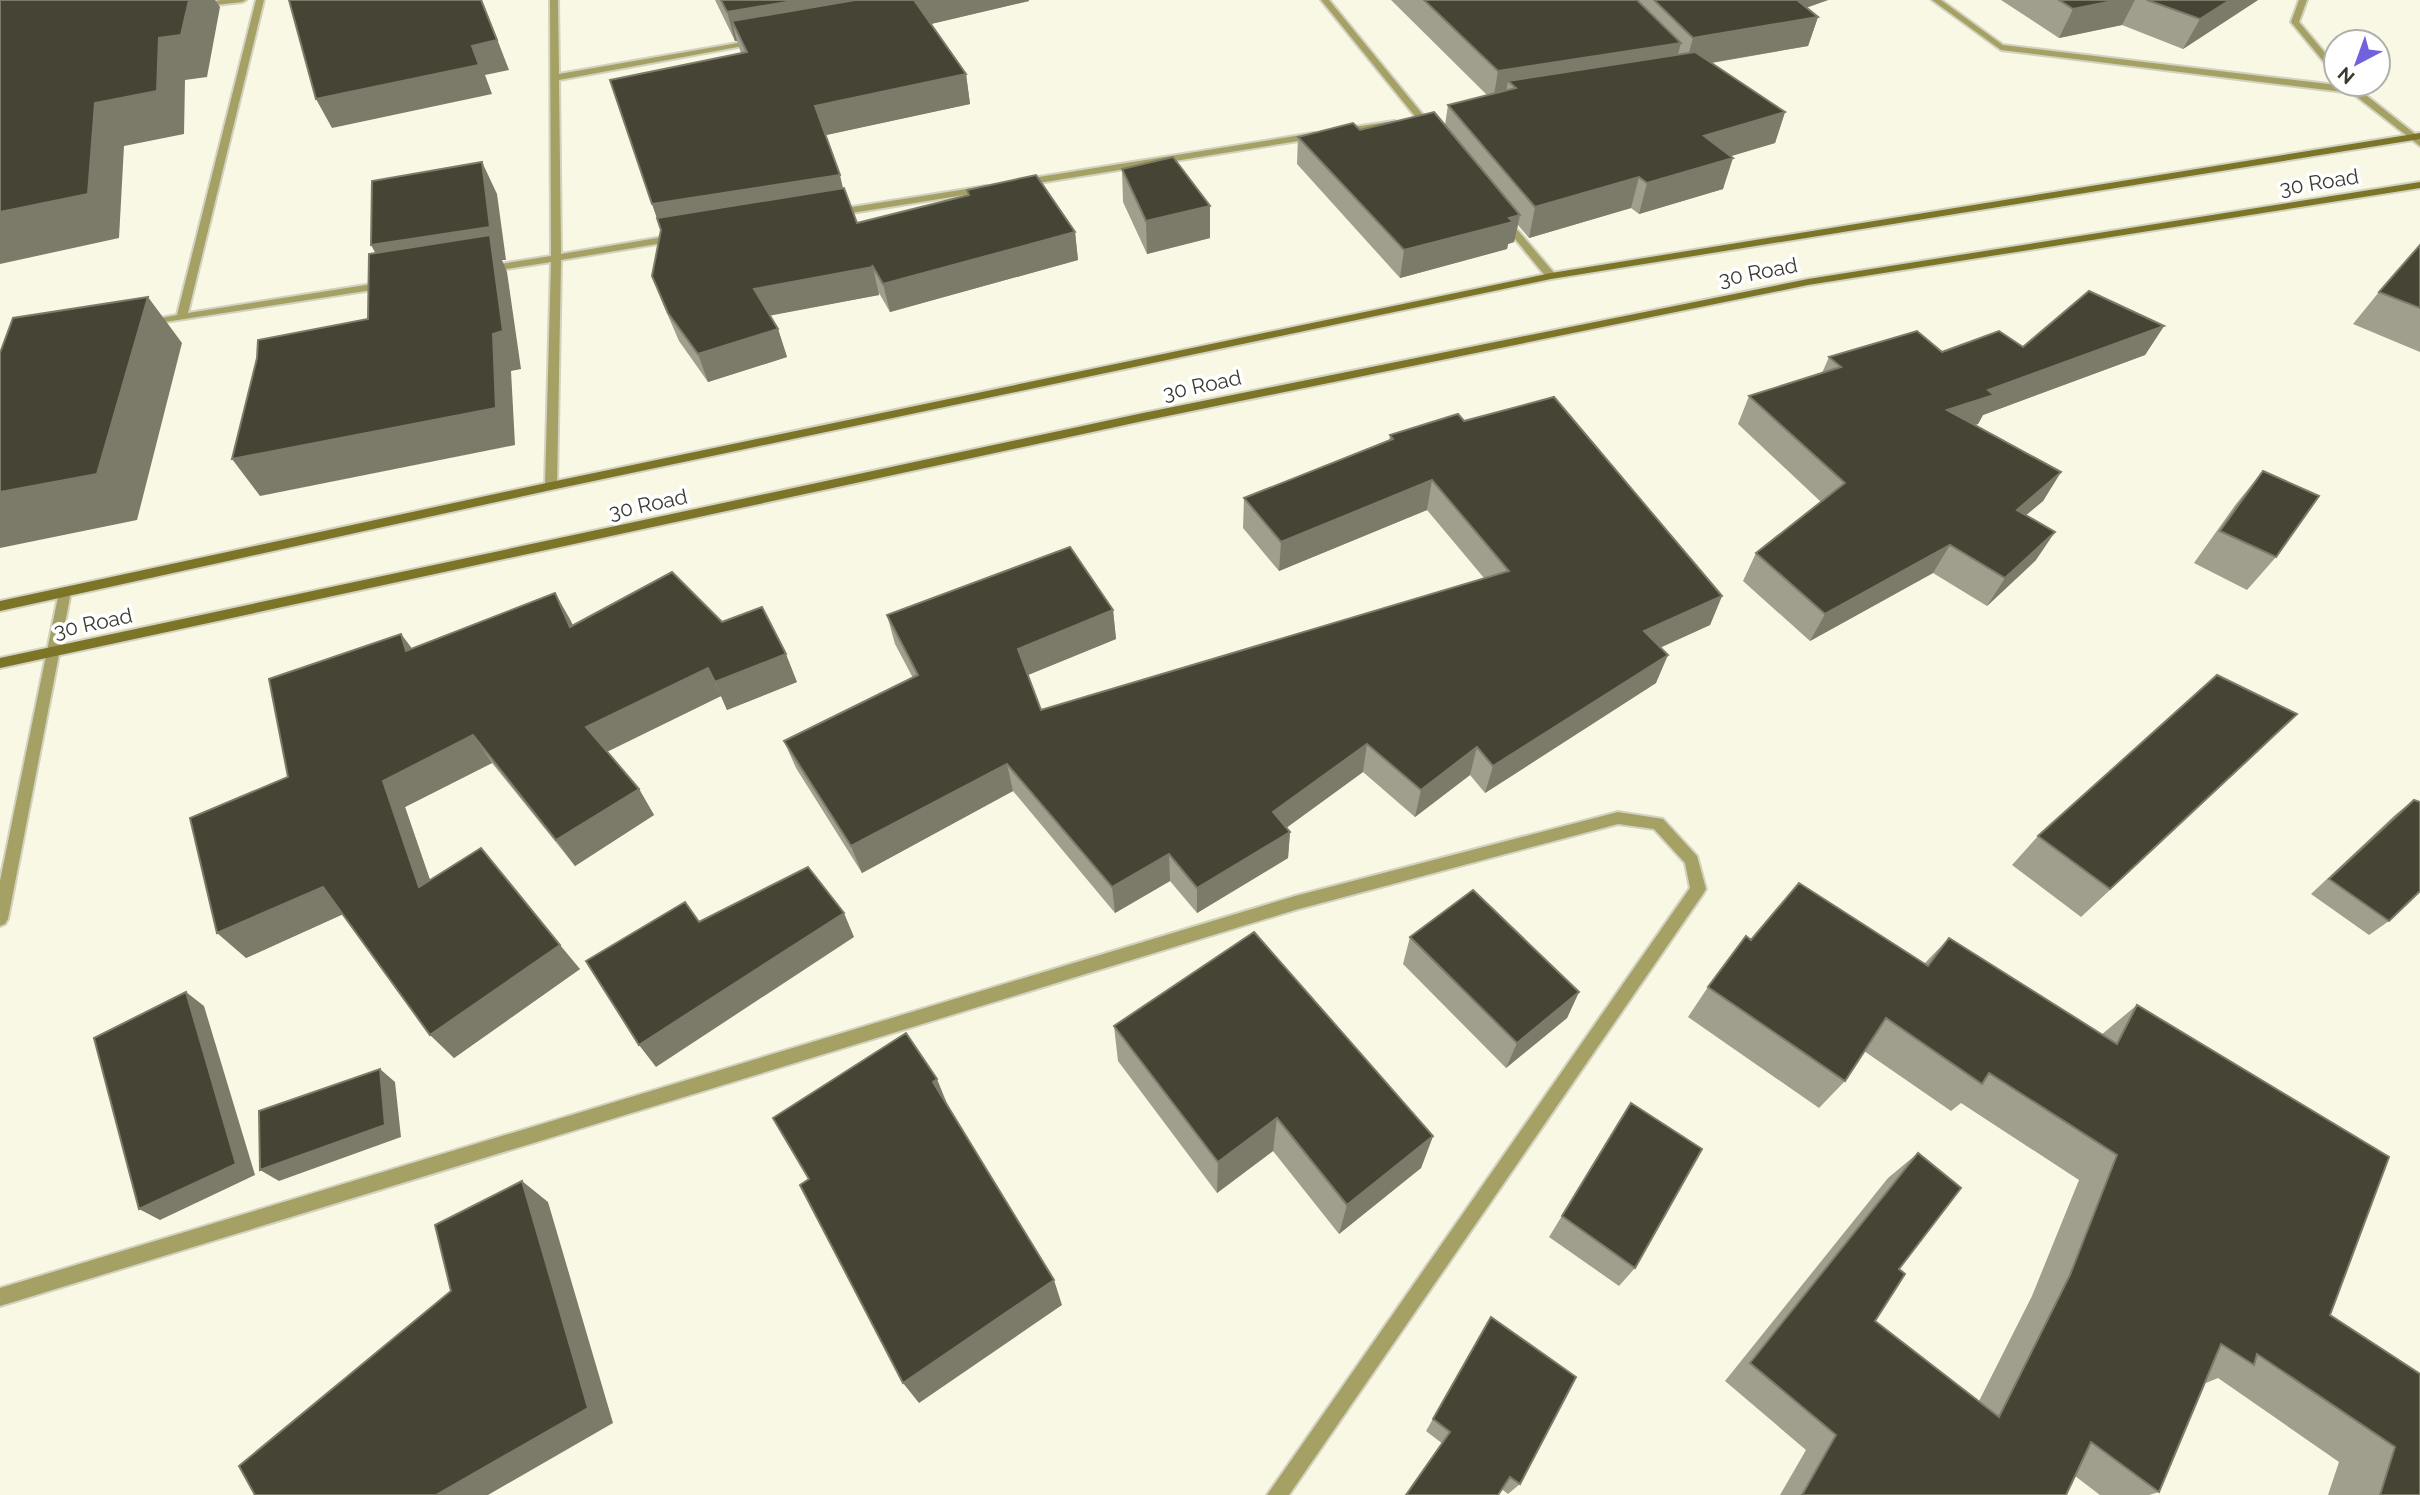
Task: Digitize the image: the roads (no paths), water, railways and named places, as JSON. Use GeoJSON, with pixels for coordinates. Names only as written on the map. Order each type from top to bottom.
{"type":"FeatureCollection","features":[{"type":"Feature","properties":{"kind":"main road","name":"30 Road"},"geometry":{"type":"LineString","coordinates":[[0,606],[551,486],[1551,276],[2415,136]]}},
{"type":"Feature","properties":{"kind":"main road","name":"30 Road"},"geometry":{"type":"LineString","coordinates":[[0,663],[1143,417],[1808,282],[2420,185]]}},
{"type":"Feature","properties":{"kind":"street"},"geometry":{"type":"LineString","coordinates":[[188,6],[242,0]]}},
{"type":"Feature","properties":{"kind":"street"},"geometry":{"type":"LineString","coordinates":[[182,318],[260,0]]}},
{"type":"Feature","properties":{"kind":"street"},"geometry":{"type":"LineString","coordinates":[[551,486],[556,257],[554,0]]}},
{"type":"Feature","properties":{"kind":"street"},"geometry":{"type":"LineString","coordinates":[[1325,0],[1439,140]]}},
{"type":"Feature","properties":{"kind":"street"},"geometry":{"type":"LineString","coordinates":[[1936,0],[2001,47],[2322,84]]}},
{"type":"Feature","properties":{"kind":"street"},"geometry":{"type":"LineString","coordinates":[[2303,0],[2295,22],[2322,54]]}},
{"type":"Feature","properties":{"kind":"street"},"geometry":{"type":"LineString","coordinates":[[553,78],[772,40]]}},
{"type":"Feature","properties":{"kind":"street"},"geometry":{"type":"LineString","coordinates":[[2364,98],[2415,136],[2420,143]]}},
{"type":"Feature","properties":{"kind":"street"},"geometry":{"type":"LineString","coordinates":[[1010,185],[1435,117]]}},
{"type":"Feature","properties":{"kind":"street"},"geometry":{"type":"LineString","coordinates":[[817,216],[996,187]]}},
{"type":"Feature","properties":{"kind":"street"},"geometry":{"type":"LineString","coordinates":[[1499,214],[1551,276]]}},
{"type":"Feature","properties":{"kind":"street"},"geometry":{"type":"LineString","coordinates":[[476,270],[693,236]]}},
{"type":"Feature","properties":{"kind":"street"},"geometry":{"type":"LineString","coordinates":[[143,324],[396,283]]}},
{"type":"Feature","properties":{"kind":"street"},"geometry":{"type":"LineString","coordinates":[[0,919],[65,592]]}},
{"type":"Feature","properties":{"kind":"street"},"geometry":{"type":"LineString","coordinates":[[0,1297],[1295,904],[1618,818],[1658,823],[1692,859],[1698,889],[1278,1495]]}}]}
